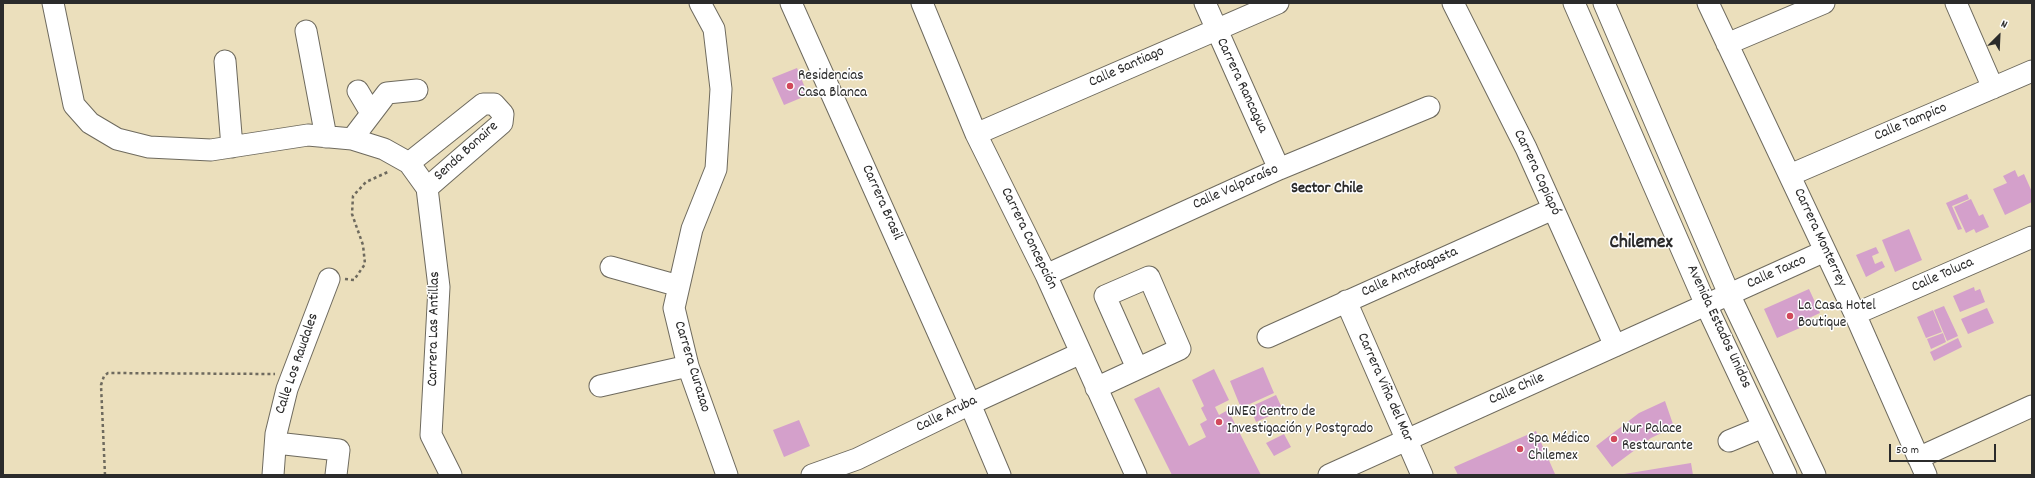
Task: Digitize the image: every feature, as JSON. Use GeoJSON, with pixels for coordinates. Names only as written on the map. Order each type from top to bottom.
{"type":"FeatureCollection","features":[{"type":"Feature","properties":{"kind":"street","name":"Carrera Las Antillas"},"geometry":{"type":"LineString","coordinates":[[53,3],[74,105],[90,123],[117,138],[149,147],[211,150],[308,135],[352,139],[384,149],[409,163],[427,188],[439,287],[431,435],[451,475]]}},
{"type":"Feature","properties":{"kind":"street","name":"Carrera Curazao"},"geometry":{"type":"LineString","coordinates":[[700,3],[714,29],[721,89],[716,169],[692,229],[674,308],[688,366],[727,475]]}},
{"type":"Feature","properties":{"kind":"street","name":"Carrera Brasil"},"geometry":{"type":"LineString","coordinates":[[791,3],[970,404],[1000,475]]}},
{"type":"Feature","properties":{"kind":"street","name":"Carrera Concepción"},"geometry":{"type":"LineString","coordinates":[[922,3],[976,134],[1046,275],[1136,475]]}},
{"type":"Feature","properties":{"kind":"street","name":"Carrera Rancagua"},"geometry":{"type":"LineString","coordinates":[[1205,3],[1215,29],[1279,169]]}},
{"type":"Feature","properties":{"kind":"street","name":"Calle Santiago"},"geometry":{"type":"LineString","coordinates":[[976,134],[1215,29],[1278,3]]}},
{"type":"Feature","properties":{"kind":"street","name":"Carrera Copiapó"},"geometry":{"type":"LineString","coordinates":[[1453,3],[1526,148],[1615,346]]}},
{"type":"Feature","properties":{"kind":"street","name":"Avenida Estados Unidos"},"geometry":{"type":"LineString","coordinates":[[1574,3],[1706,305],[1786,475]]}},
{"type":"Feature","properties":{"kind":"street","name":"Avenida Estados Unidos"},"geometry":{"type":"LineString","coordinates":[[1604,3],[1729,294],[1815,475]]}},
{"type":"Feature","properties":{"kind":"street","name":"Carrera Monterrey"},"geometry":{"type":"LineString","coordinates":[[1708,3],[1855,314],[1922,466]]}},
{"type":"Feature","properties":{"kind":"street"},"geometry":{"type":"LineString","coordinates":[[1727,44],[1824,3]]}},
{"type":"Feature","properties":{"kind":"street"},"geometry":{"type":"LineString","coordinates":[[1956,3],[1993,88]]}},
{"type":"Feature","properties":{"kind":"street"},"geometry":{"type":"LineString","coordinates":[[306,31],[326,137]]}},
{"type":"Feature","properties":{"kind":"street"},"geometry":{"type":"LineString","coordinates":[[225,60],[232,147]]}},
{"type":"Feature","properties":{"kind":"street","name":"Calle Tampico"},"geometry":{"type":"LineString","coordinates":[[1790,175],[2032,71]]}},
{"type":"Feature","properties":{"kind":"street"},"geometry":{"type":"LineString","coordinates":[[352,139],[387,93],[417,90]]}},
{"type":"Feature","properties":{"kind":"street"},"geometry":{"type":"LineString","coordinates":[[358,91],[372,114]]}},
{"type":"Feature","properties":{"kind":"street","name":"Senda Bonaire"},"geometry":{"type":"LineString","coordinates":[[409,163],[483,104],[494,104],[503,114],[502,123],[427,188]]}},
{"type":"Feature","properties":{"kind":"street","name":"Calle Valparaíso"},"geometry":{"type":"LineString","coordinates":[[1046,275],[1279,169],[1429,107]]}},
{"type":"Feature","properties":{"kind":"street","name":"Calle Antofagasta"},"geometry":{"type":"LineString","coordinates":[[1268,337],[1553,209]]}},
{"type":"Feature","properties":{"kind":"street","name":"Calle Toluca"},"geometry":{"type":"LineString","coordinates":[[1855,314],[2032,237]]}},
{"type":"Feature","properties":{"kind":"street","name":"Calle Taxco"},"geometry":{"type":"LineString","coordinates":[[1706,305],[1825,251]]}},
{"type":"Feature","properties":{"kind":"street"},"geometry":{"type":"LineString","coordinates":[[611,267],[679,286]]}},
{"type":"Feature","properties":{"kind":"street","name":"Calle Los Raudales"},"geometry":{"type":"LineString","coordinates":[[273,475],[279,417],[291,376],[328,279]]}},
{"type":"Feature","properties":{"kind":"street","name":"Carrera Viña del Mar"},"geometry":{"type":"LineString","coordinates":[[1346,301],[1422,475]]}},
{"type":"Feature","properties":{"kind":"street","name":"Calle Chile"},"geometry":{"type":"LineString","coordinates":[[1329,475],[1364,467],[1407,440],[1706,305]]}},
{"type":"Feature","properties":{"kind":"street","name":"Calle Aruba"},"geometry":{"type":"LineString","coordinates":[[812,475],[861,467],[970,404],[1081,353]]}},
{"type":"Feature","properties":{"kind":"street"},"geometry":{"type":"LineString","coordinates":[[600,386],[688,366]]}},
{"type":"Feature","properties":{"kind":"street"},"geometry":{"type":"LineString","coordinates":[[1096,388],[1137,368]]}},
{"type":"Feature","properties":{"kind":"street"},"geometry":{"type":"LineString","coordinates":[[1922,466],[2032,406]]}},
{"type":"Feature","properties":{"kind":"street"},"geometry":{"type":"LineString","coordinates":[[1729,441],[1763,427]]}},
{"type":"Feature","properties":{"kind":"street"},"geometry":{"type":"LineString","coordinates":[[276,443],[339,450],[336,475]]}},
{"type":"Feature","properties":{"kind":"path"},"geometry":{"type":"LineString","coordinates":[[328,279],[354,280],[364,264],[363,245],[352,214],[353,196],[366,182],[409,163]]}},
{"type":"Feature","properties":{"kind":"path"},"geometry":{"type":"LineString","coordinates":[[105,475],[101,385],[104,376],[108,373],[268,373],[291,376]]}},
{"type":"Feature","properties":{"kind":"building","name":"Residencias Casa Blanca"},"geometry":{"type":"Polygon","coordinates":[[[797,68],[808,95],[784,105],[772,78],[797,68]]]}},
{"type":"Feature","properties":{"kind":"building"},"geometry":{"type":"Polygon","coordinates":[[[2015,170],[2018,177],[2024,174],[2032,192],[2032,202],[2005,215],[1993,189],[2007,183],[2003,176],[2015,170]]]}},
{"type":"Feature","properties":{"kind":"building"},"geometry":{"type":"Polygon","coordinates":[[[1967,194],[1969,199],[1952,206],[1962,229],[1958,230],[1946,203],[1967,194]]]}},
{"type":"Feature","properties":{"kind":"building"},"geometry":{"type":"Polygon","coordinates":[[[1971,199],[1979,216],[1983,214],[1989,227],[1976,233],[1974,229],[1966,233],[1954,207],[1971,199]]]}},
{"type":"Feature","properties":{"kind":"building"},"geometry":{"type":"Polygon","coordinates":[[[1909,229],[1922,260],[1895,272],[1882,240],[1909,229]]]}},
{"type":"Feature","properties":{"kind":"building"},"geometry":{"type":"Polygon","coordinates":[[[1876,247],[1879,253],[1872,256],[1875,264],[1882,261],[1885,267],[1866,277],[1856,255],[1876,247]]]}},
{"type":"Feature","properties":{"kind":"building"},"geometry":{"type":"Polygon","coordinates":[[[1974,287],[1975,291],[1980,289],[1985,302],[1960,312],[1953,296],[1974,287]]]}},
{"type":"Feature","properties":{"kind":"building","name":"La Casa Hotel Boutique"},"geometry":{"type":"Polygon","coordinates":[[[1809,289],[1820,313],[1807,319],[1809,324],[1777,338],[1764,309],[1809,289]]]}},
{"type":"Feature","properties":{"kind":"building"},"geometry":{"type":"Polygon","coordinates":[[[1944,306],[1958,336],[1947,341],[1934,310],[1944,306]]]}},
{"type":"Feature","properties":{"kind":"building"},"geometry":{"type":"Polygon","coordinates":[[[1987,308],[1994,323],[1968,334],[1961,319],[1987,308]]]}},
{"type":"Feature","properties":{"kind":"building"},"geometry":{"type":"Polygon","coordinates":[[[1933,310],[1942,332],[1926,338],[1917,317],[1933,310]]]}},
{"type":"Feature","properties":{"kind":"building"},"geometry":{"type":"Polygon","coordinates":[[[1943,333],[1946,342],[1931,349],[1927,339],[1943,333]]]}},
{"type":"Feature","properties":{"kind":"building"},"geometry":{"type":"Polygon","coordinates":[[[1958,338],[1962,347],[1934,361],[1930,352],[1958,338]]]}},
{"type":"Feature","properties":{"kind":"building"},"geometry":{"type":"Polygon","coordinates":[[[1263,367],[1274,393],[1241,408],[1230,381],[1263,367]]]}},
{"type":"Feature","properties":{"kind":"building","name":"UNEG Centro de Investigación y Postgrado"},"geometry":{"type":"Polygon","coordinates":[[[1214,369],[1229,400],[1215,407],[1219,415],[1228,410],[1261,475],[1172,475],[1134,399],[1159,387],[1189,446],[1206,437],[1200,424],[1207,420],[1201,408],[1204,406],[1192,380],[1214,369]]]}},
{"type":"Feature","properties":{"kind":"building"},"geometry":{"type":"Polygon","coordinates":[[[1276,395],[1283,410],[1256,422],[1250,407],[1276,395]]]}},
{"type":"Feature","properties":{"kind":"building"},"geometry":{"type":"Polygon","coordinates":[[[1665,401],[1674,427],[1651,438],[1612,467],[1596,446],[1639,413],[1665,401]]]}},
{"type":"Feature","properties":{"kind":"building"},"geometry":{"type":"Polygon","coordinates":[[[799,420],[810,446],[784,457],[773,430],[799,420]]]}},
{"type":"Feature","properties":{"kind":"building","name":"Spa Médico Chilemex"},"geometry":{"type":"Polygon","coordinates":[[[1536,431],[1555,474],[1458,475],[1454,467],[1536,431]]]}},
{"type":"Feature","properties":{"kind":"building"},"geometry":{"type":"Polygon","coordinates":[[[1284,434],[1291,447],[1274,456],[1266,443],[1284,434]]]}},
{"type":"Feature","properties":{"kind":"building"},"geometry":{"type":"Polygon","coordinates":[[[1691,463],[1693,475],[1624,475],[1624,474],[1691,463]]]}},
{"type":"Feature","properties":{"kind":"place","name":"Residencias Casa Blanca"},"geometry":{"type":"Point","coordinates":[790,86]}},
{"type":"Feature","properties":{"kind":"place","name":"La Casa Hotel Boutique"},"geometry":{"type":"Point","coordinates":[1790,316]}},
{"type":"Feature","properties":{"kind":"place","name":"UNEG Centro de Investigación y Postgrado"},"geometry":{"type":"Point","coordinates":[1219,422]}},
{"type":"Feature","properties":{"kind":"place","name":"Nur Palace Restaurante"},"geometry":{"type":"Point","coordinates":[1614,439]}},
{"type":"Feature","properties":{"kind":"place","name":"Spa Médico Chilemex"},"geometry":{"type":"Point","coordinates":[1520,449]}},
{"type":"Feature","properties":{"kind":"district","name":"Sector Chile"},"geometry":{"type":"Point","coordinates":[1327,190]}},
{"type":"Feature","properties":{"kind":"district","name":"Chilemex"},"geometry":{"type":"Point","coordinates":[1641,244]}}]}
